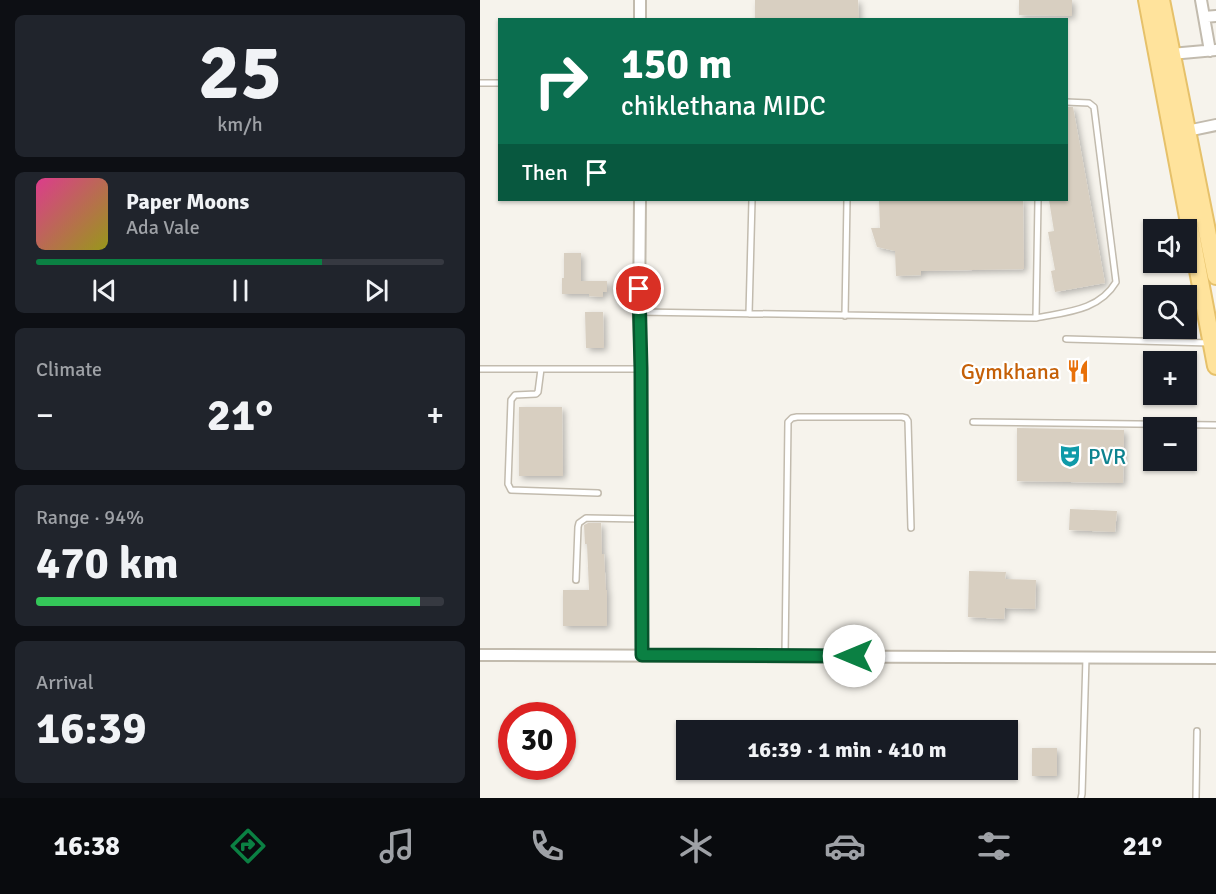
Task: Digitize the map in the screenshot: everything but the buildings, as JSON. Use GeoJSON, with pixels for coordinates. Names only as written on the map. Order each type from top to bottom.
{"type":"FeatureCollection","features":[{"type":"Feature","properties":{"kind":"main road"},"geometry":{"type":"LineString","coordinates":[[1147,0],[1216,366]]}},
{"type":"Feature","properties":{"kind":"main road"},"geometry":{"type":"LineString","coordinates":[[1161,0],[1216,276]]}},
{"type":"Feature","properties":{"kind":"street"},"geometry":{"type":"LineString","coordinates":[[640,0],[640,18]]}},
{"type":"Feature","properties":{"kind":"street"},"geometry":{"type":"LineString","coordinates":[[1172,54],[1213,51],[1201,0]]}},
{"type":"Feature","properties":{"kind":"street"},"geometry":{"type":"LineString","coordinates":[[1204,17],[1216,16]]}},
{"type":"Feature","properties":{"kind":"street"},"geometry":{"type":"LineString","coordinates":[[1187,131],[1216,125]]}},
{"type":"Feature","properties":{"kind":"street"},"geometry":{"type":"LineString","coordinates":[[640,201],[642,655]]}},
{"type":"Feature","properties":{"kind":"street"},"geometry":{"type":"LineString","coordinates":[[480,655],[1216,658]]}},
{"type":"Feature","properties":{"kind":"lane"},"geometry":{"type":"LineString","coordinates":[[480,83],[498,83]]}},
{"type":"Feature","properties":{"kind":"lane"},"geometry":{"type":"LineString","coordinates":[[639,312],[1035,318],[1087,308],[1110,292],[1116,282],[1094,107],[1089,104],[1068,102]]}},
{"type":"Feature","properties":{"kind":"lane"},"geometry":{"type":"LineString","coordinates":[[749,314],[752,201]]}},
{"type":"Feature","properties":{"kind":"lane"},"geometry":{"type":"LineString","coordinates":[[845,316],[848,201]]}},
{"type":"Feature","properties":{"kind":"lane"},"geometry":{"type":"LineString","coordinates":[[1035,318],[1038,201]]}},
{"type":"Feature","properties":{"kind":"lane"},"geometry":{"type":"LineString","coordinates":[[1066,339],[1212,343]]}},
{"type":"Feature","properties":{"kind":"lane"},"geometry":{"type":"LineString","coordinates":[[480,369],[641,369]]}},
{"type":"Feature","properties":{"kind":"lane"},"geometry":{"type":"LineString","coordinates":[[541,369],[538,392],[515,395],[511,400],[509,488],[511,490],[598,493]]}},
{"type":"Feature","properties":{"kind":"lane"},"geometry":{"type":"LineString","coordinates":[[785,656],[788,422],[797,417],[906,418],[908,421],[911,528]]}},
{"type":"Feature","properties":{"kind":"lane"},"geometry":{"type":"LineString","coordinates":[[973,422],[1216,425]]}},
{"type":"Feature","properties":{"kind":"lane"},"geometry":{"type":"LineString","coordinates":[[576,580],[578,527],[582,520],[586,518],[641,519]]}},
{"type":"Feature","properties":{"kind":"lane"},"geometry":{"type":"LineString","coordinates":[[1081,798],[1086,658]]}},
{"type":"Feature","properties":{"kind":"lane"},"geometry":{"type":"LineString","coordinates":[[1196,798],[1197,731]]}},
{"type":"Feature","properties":{"kind":"place","name":"Gymkhana"},"geometry":{"type":"Point","coordinates":[1078,371]}},
{"type":"Feature","properties":{"kind":"place","name":"PVR"},"geometry":{"type":"Point","coordinates":[1070,456]}},
{"type":"Feature","properties":{"kind":"route"},"geometry":{"type":"LineString","coordinates":[[639,289],[642,655],[854,656]]}}]}
